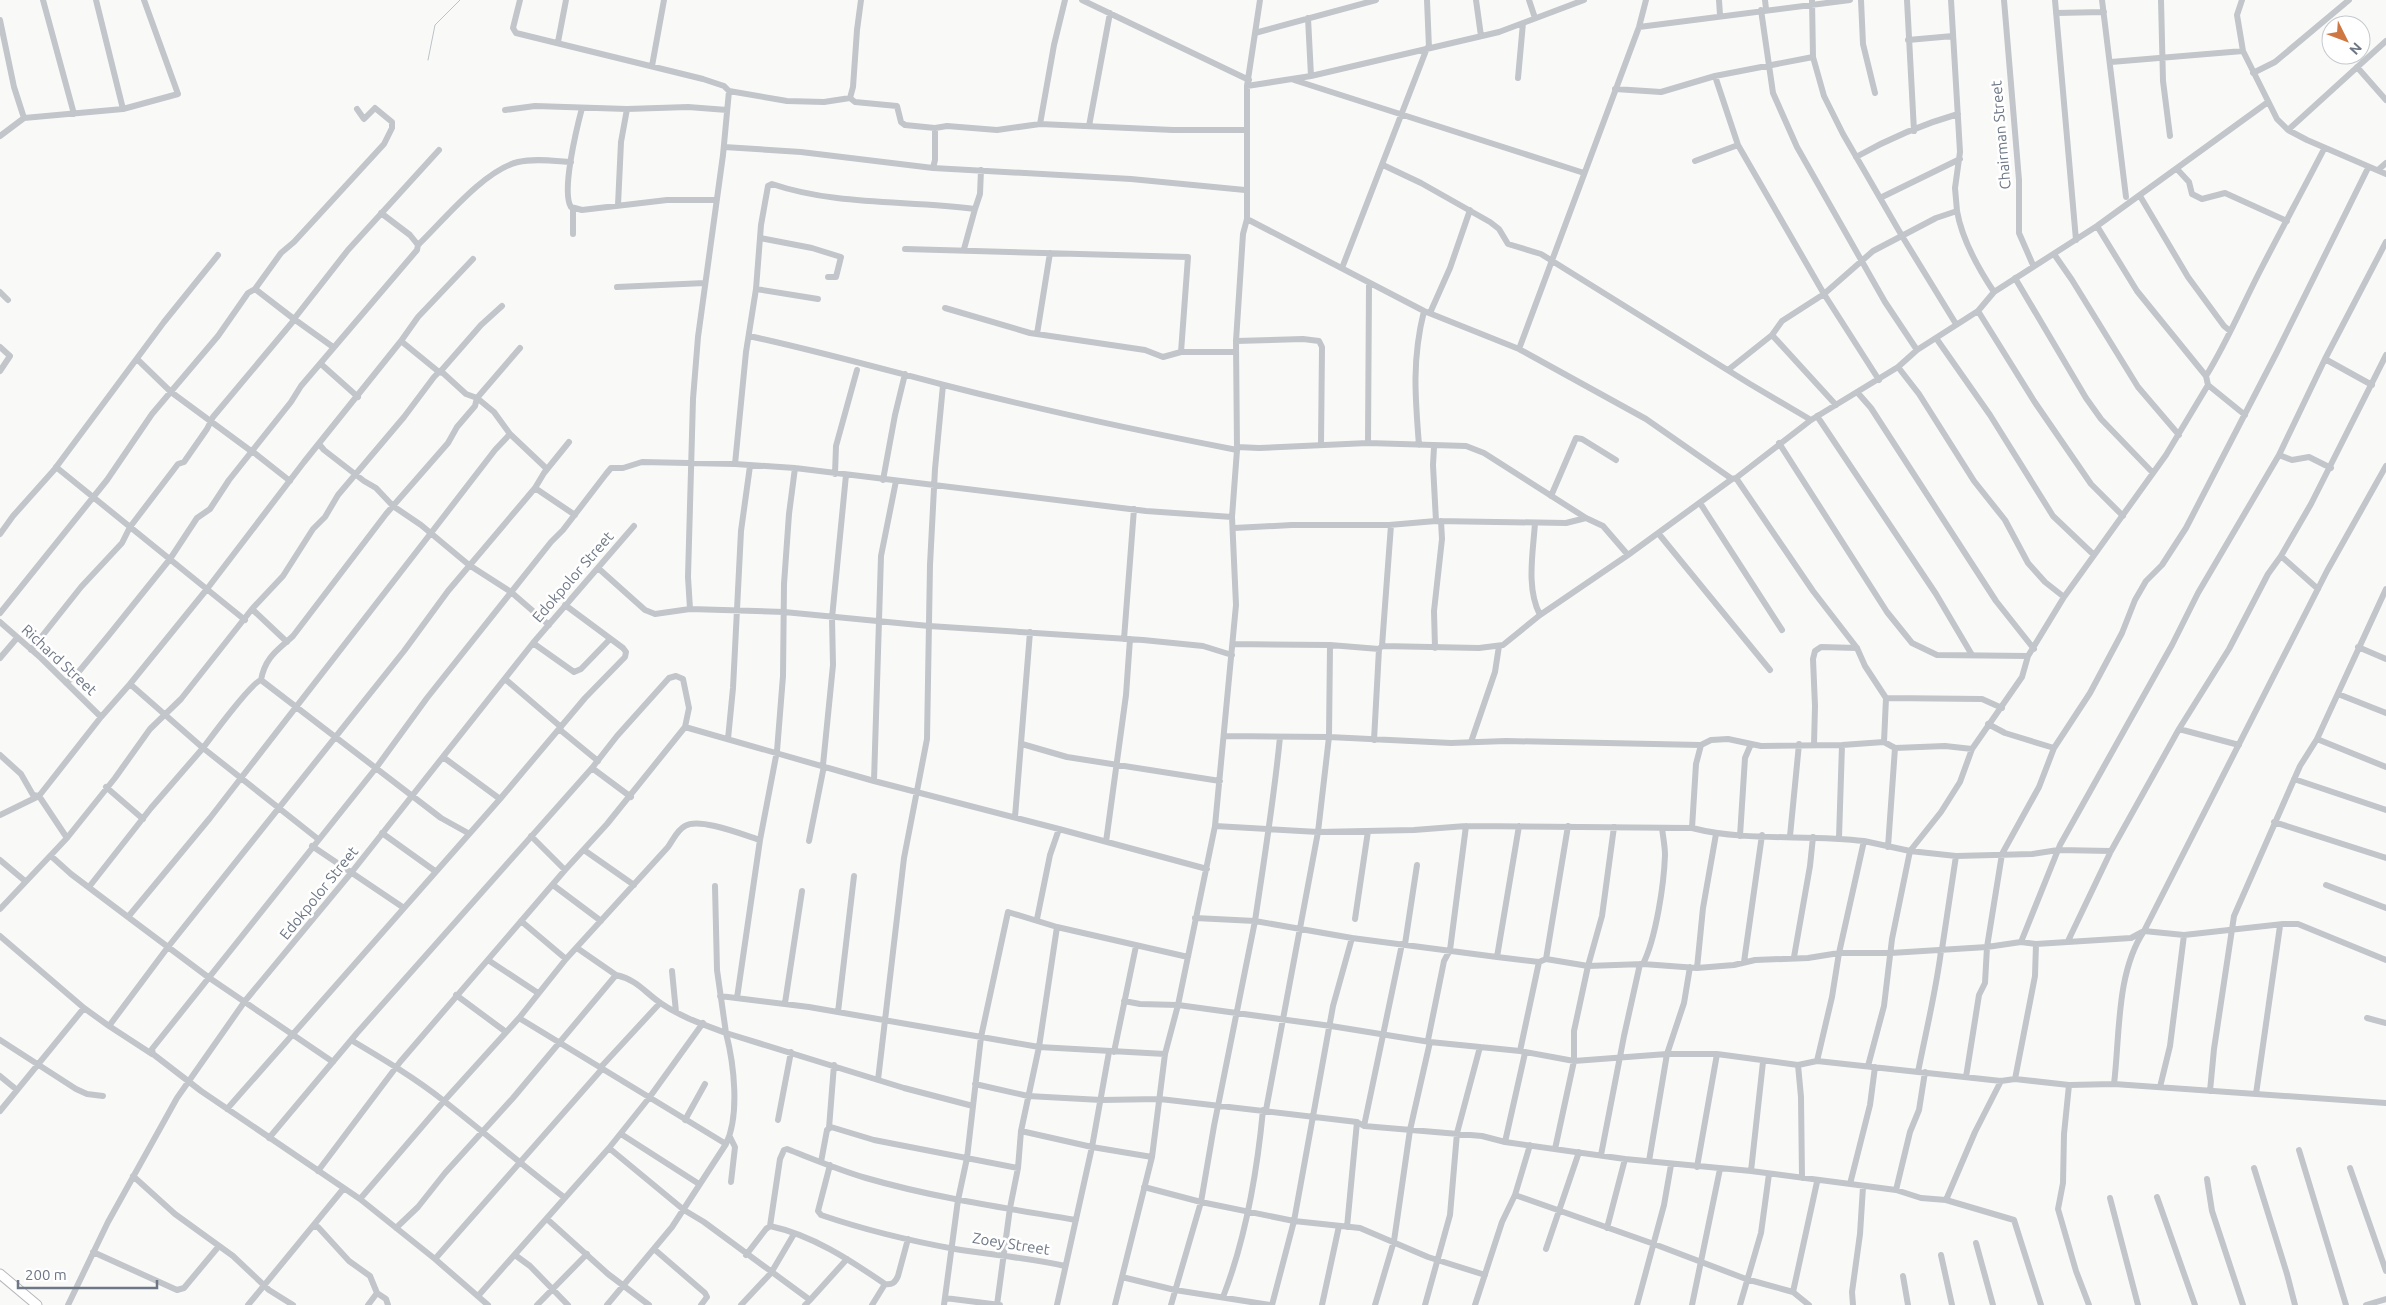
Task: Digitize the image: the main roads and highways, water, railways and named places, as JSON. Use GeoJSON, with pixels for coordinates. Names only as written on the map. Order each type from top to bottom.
{"type":"FeatureCollection","features":[{"type":"Feature","properties":{"kind":"highway"},"geometry":{"type":"LineString","coordinates":[[0,1274],[36,1305]]}},
{"type":"Feature","properties":{"kind":"waterway"},"geometry":{"type":"LineString","coordinates":[[428,60],[435,25],[460,0]]}}]}
